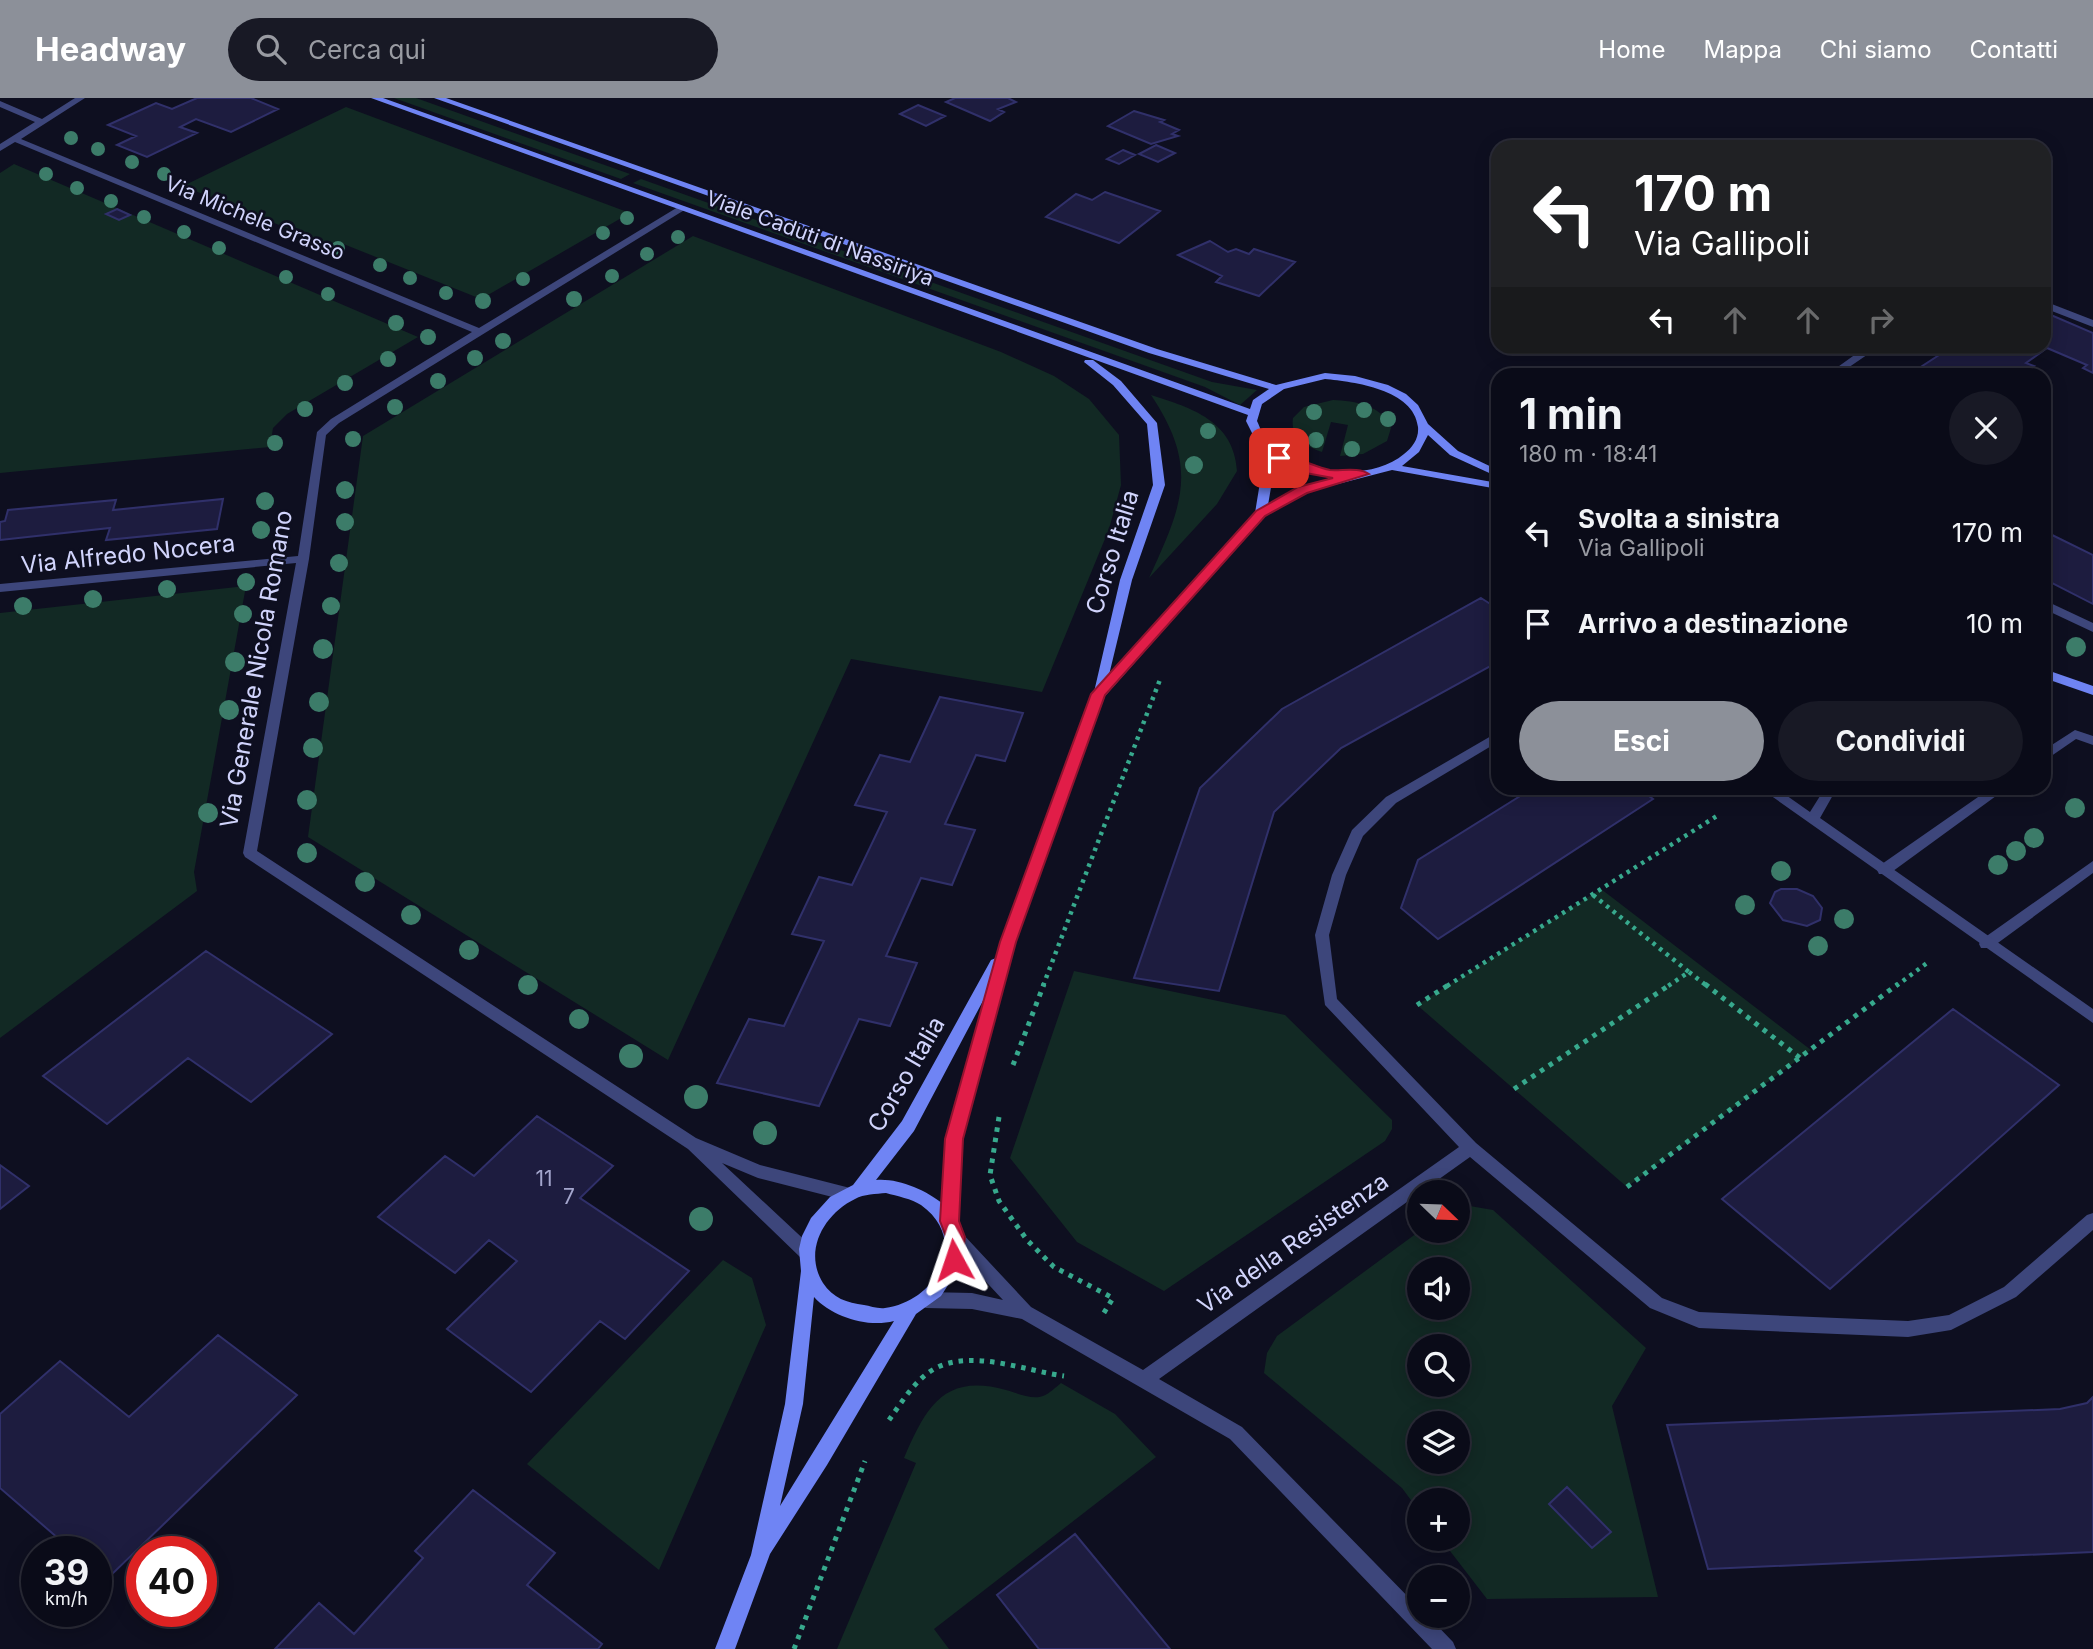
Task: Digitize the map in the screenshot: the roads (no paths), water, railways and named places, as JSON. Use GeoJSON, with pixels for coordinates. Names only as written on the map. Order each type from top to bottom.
{"type":"FeatureCollection","features":[{"type":"Feature","properties":{"kind":"main road","name":"Viale Caduti di Nassiriya"},"geometry":{"type":"LineString","coordinates":[[375,98],[1252,413]]}},
{"type":"Feature","properties":{"kind":"main road","name":"Viale Caduti di Nassiriya"},"geometry":{"type":"LineString","coordinates":[[438,98],[1141,346],[1276,388]]}},
{"type":"Feature","properties":{"kind":"main road","name":"Corso Italia"},"geometry":{"type":"LineString","coordinates":[[760,1555],[918,1304],[944,1282],[954,1260],[954,1139],[1008,942],[1099,694],[1126,580],[1159,485],[1152,422],[1117,383],[1058,343]]}},
{"type":"Feature","properties":{"kind":"main road"},"geometry":{"type":"LineString","coordinates":[[1261,514],[1267,476],[1261,445],[1252,429],[1252,413],[1260,399],[1276,388],[1298,380],[1325,376],[1378,385],[1401,396],[1417,410],[1424,426],[1454,453],[1491,471]]}},
{"type":"Feature","properties":{"kind":"main road"},"geometry":{"type":"LineString","coordinates":[[1261,445],[1279,458],[1304,469],[1333,474],[1362,474],[1391,467],[1411,456],[1422,441],[1424,426]]}},
{"type":"Feature","properties":{"kind":"main road"},"geometry":{"type":"LineString","coordinates":[[1391,467],[1491,485]]}},
{"type":"Feature","properties":{"kind":"main road","name":"Corso Italia"},"geometry":{"type":"LineString","coordinates":[[1099,694],[1261,514],[1303,490],[1362,474]]}},
{"type":"Feature","properties":{"kind":"main road"},"geometry":{"type":"LineString","coordinates":[[2051,676],[2093,691]]}},
{"type":"Feature","properties":{"kind":"main road","name":"Corso Italia"},"geometry":{"type":"LineString","coordinates":[[725,1649],[760,1555],[794,1404],[808,1272],[806,1252],[812,1229],[827,1209],[853,1192],[908,1126],[1008,942]]}},
{"type":"Feature","properties":{"kind":"main road"},"geometry":{"type":"LineString","coordinates":[[853,1192],[886,1186],[911,1190],[934,1202],[952,1229]]}},
{"type":"Feature","properties":{"kind":"main road"},"geometry":{"type":"LineString","coordinates":[[808,1272],[820,1292],[837,1307],[861,1315],[885,1316],[918,1304]]}},
{"type":"Feature","properties":{"kind":"street"},"geometry":{"type":"LineString","coordinates":[[0,148],[81,98]]}},
{"type":"Feature","properties":{"kind":"street"},"geometry":{"type":"LineString","coordinates":[[0,104],[43,122]]}},
{"type":"Feature","properties":{"kind":"street","name":"Via Michele Grasso"},"geometry":{"type":"LineString","coordinates":[[15,139],[481,332]]}},
{"type":"Feature","properties":{"kind":"street","name":"Via Generale Nicola Romano"},"geometry":{"type":"LineString","coordinates":[[681,209],[335,421],[321,434],[303,559],[250,853],[690,1143],[806,1252]]}},
{"type":"Feature","properties":{"kind":"street"},"geometry":{"type":"LineString","coordinates":[[2051,307],[2093,324]]}},
{"type":"Feature","properties":{"kind":"street"},"geometry":{"type":"LineString","coordinates":[[1842,368],[1863,354]]}},
{"type":"Feature","properties":{"kind":"street","name":"Via Alfredo Nocera"},"geometry":{"type":"LineString","coordinates":[[0,588],[303,559]]}},
{"type":"Feature","properties":{"kind":"street"},"geometry":{"type":"LineString","coordinates":[[2051,607],[2093,628]]}},
{"type":"Feature","properties":{"kind":"street"},"geometry":{"type":"LineString","coordinates":[[2051,752],[2076,734],[2093,741]]}},
{"type":"Feature","properties":{"kind":"street"},"geometry":{"type":"LineString","coordinates":[[1491,740],[1391,800],[1357,834],[1339,875],[1322,935],[1330,1001],[1470,1147],[1656,1303],[1699,1320],[1908,1329],[1951,1322],[2010,1292],[2093,1220]]}},
{"type":"Feature","properties":{"kind":"street"},"geometry":{"type":"LineString","coordinates":[[1778,795],[2093,1017]]}},
{"type":"Feature","properties":{"kind":"street"},"geometry":{"type":"LineString","coordinates":[[1813,819],[1826,795]]}},
{"type":"Feature","properties":{"kind":"street"},"geometry":{"type":"LineString","coordinates":[[1884,870],[1990,795]]}},
{"type":"Feature","properties":{"kind":"street"},"geometry":{"type":"LineString","coordinates":[[1986,944],[2093,866]]}},
{"type":"Feature","properties":{"kind":"street","name":"Via Generale Nicola Romano"},"geometry":{"type":"LineString","coordinates":[[690,1143],[758,1171],[853,1192]]}},
{"type":"Feature","properties":{"kind":"street","name":"Via della Resistenza"},"geometry":{"type":"LineString","coordinates":[[1145,1379],[1470,1147]]}},
{"type":"Feature","properties":{"kind":"street"},"geometry":{"type":"LineString","coordinates":[[952,1229],[1025,1312]]}},
{"type":"Feature","properties":{"kind":"street"},"geometry":{"type":"LineString","coordinates":[[918,1304],[972,1301],[1025,1312],[1236,1433],[1446,1649]]}}]}
